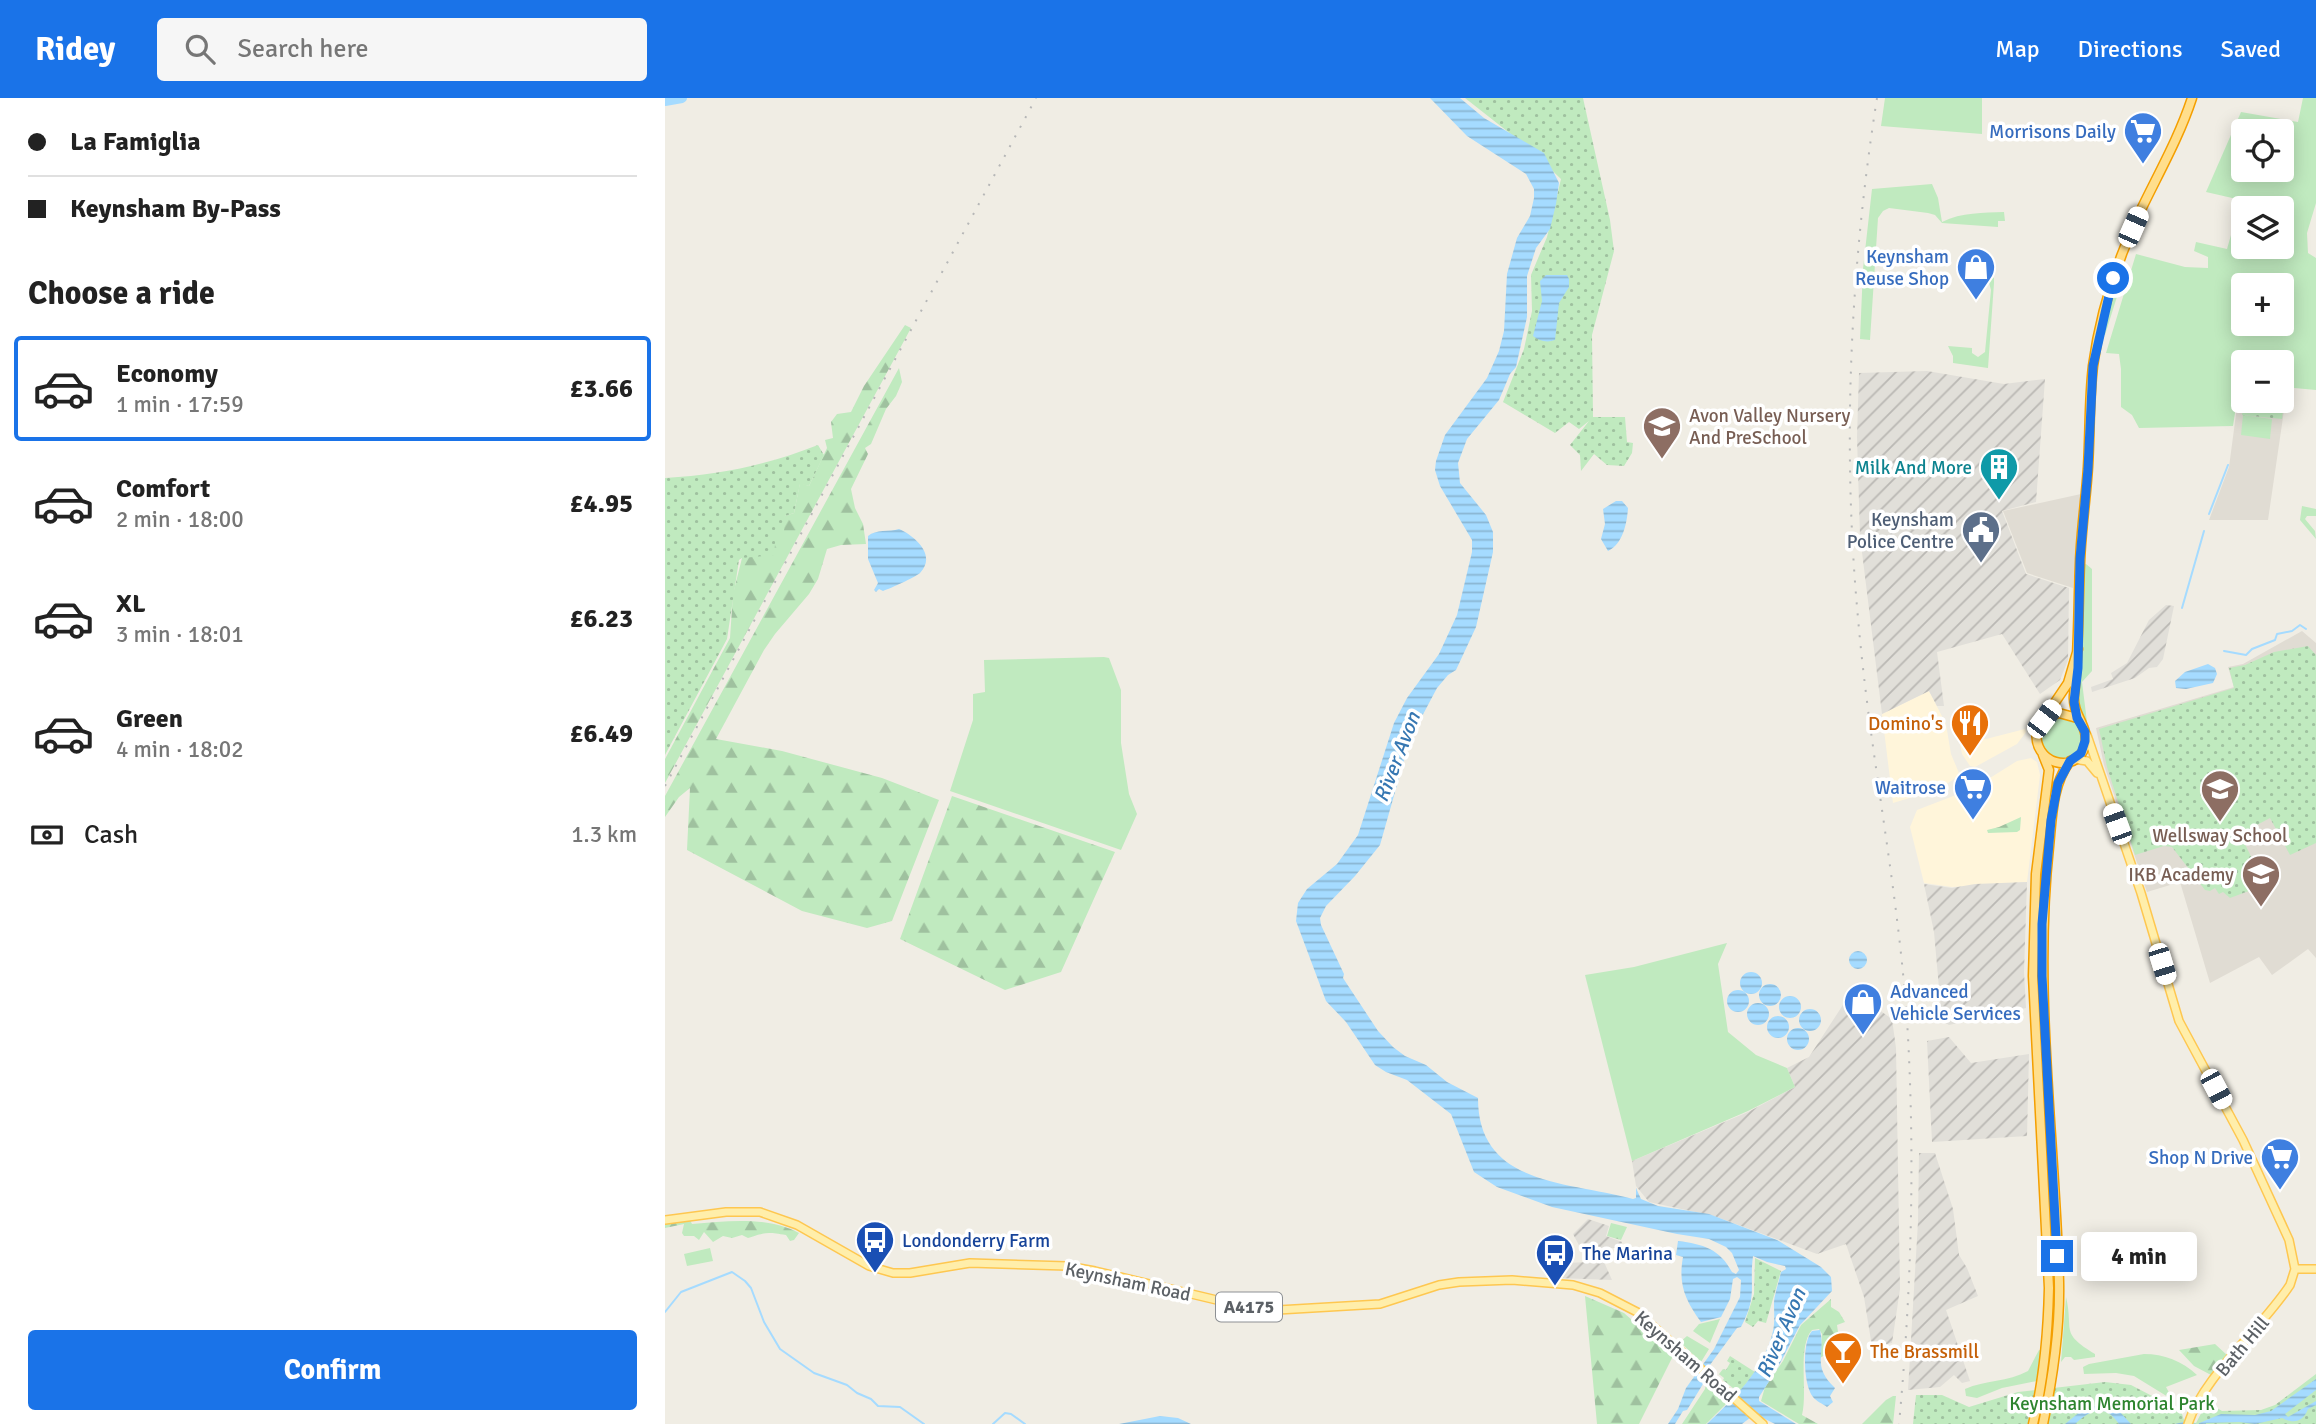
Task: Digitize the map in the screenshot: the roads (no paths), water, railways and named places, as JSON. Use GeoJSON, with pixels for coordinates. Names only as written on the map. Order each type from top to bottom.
{"type":"FeatureCollection","features":[{"type":"Feature","properties":{"kind":"highway"},"geometry":{"type":"LineString","coordinates":[[2043,1424],[2053,1372],[2059,1284],[2042,976],[2042,924],[2051,820],[2058,783],[2072,760],[2084,748],[2085,732],[2077,718],[2074,702],[2092,381],[2102,316],[2116,267],[2192,98]]}},
{"type":"Feature","properties":{"kind":"highway"},"geometry":{"type":"LineString","coordinates":[[2033,1424],[2043,1374],[2049,1288],[2033,976],[2036,874],[2049,770],[2036,736],[2037,729],[2068,683],[2078,649]]}},
{"type":"Feature","properties":{"kind":"highway"},"geometry":{"type":"LineString","coordinates":[[2044,719],[2059,713],[2077,718]]}},
{"type":"Feature","properties":{"kind":"highway"},"geometry":{"type":"LineString","coordinates":[[2043,755],[2055,762],[2072,760]]}},
{"type":"Feature","properties":{"kind":"main road"},"geometry":{"type":"LineString","coordinates":[[2085,732],[2141,893],[2179,1021],[2243,1140],[2288,1240],[2295,1269],[2316,1269]]}},
{"type":"Feature","properties":{"kind":"main road"},"geometry":{"type":"LineString","coordinates":[[2072,760],[2087,761],[2102,779]]}},
{"type":"Feature","properties":{"kind":"main road","name":"Keynsham Road"},"geometry":{"type":"LineString","coordinates":[[665,1220],[726,1212],[760,1212],[797,1225],[869,1266],[893,1273],[910,1273],[970,1263],[1067,1266],[1095,1270],[1250,1308],[1278,1310],[1380,1304],[1439,1285],[1459,1282],[1512,1280],[1577,1286],[1613,1299],[1637,1312],[1763,1424]]}},
{"type":"Feature","properties":{"kind":"main road","name":"Bath Hill"},"geometry":{"type":"LineString","coordinates":[[2189,1422],[2191,1411],[2206,1389],[2284,1294],[2295,1269]]}},
{"type":"Feature","properties":{"kind":"water","name":"River Avon"},"geometry":{"type":"Polygon","coordinates":[[[1430,98],[1460,98],[1484,118],[1544,153],[1559,183],[1550,229],[1536,248],[1527,276],[1527,317],[1516,367],[1510,374],[1499,400],[1467,439],[1458,463],[1460,483],[1486,515],[1493,532],[1493,552],[1476,627],[1456,670],[1437,688],[1410,739],[1380,845],[1326,906],[1320,918],[1321,925],[1344,974],[1343,978],[1378,1031],[1405,1056],[1426,1065],[1447,1082],[1478,1098],[1482,1127],[1493,1149],[1510,1164],[1531,1175],[1556,1183],[1633,1199],[1636,1198],[1636,1188],[1641,1199],[1658,1206],[1709,1214],[1777,1240],[1821,1267],[1831,1277],[1832,1291],[1800,1325],[1759,1397],[1759,1401],[1796,1424],[1775,1424],[1755,1414],[1742,1424],[1707,1424],[1737,1393],[1763,1358],[1773,1331],[1775,1297],[1785,1266],[1753,1256],[1751,1299],[1741,1327],[1737,1328],[1707,1369],[1703,1384],[1687,1410],[1683,1411],[1675,1424],[1668,1424],[1678,1409],[1686,1388],[1714,1349],[1740,1297],[1741,1280],[1737,1277],[1733,1279],[1730,1299],[1721,1317],[1701,1322],[1682,1284],[1683,1257],[1676,1255],[1678,1241],[1710,1249],[1736,1274],[1739,1270],[1732,1253],[1709,1239],[1552,1207],[1497,1187],[1474,1172],[1451,1114],[1407,1080],[1375,1065],[1346,1022],[1326,1001],[1296,921],[1298,903],[1307,889],[1337,864],[1358,835],[1394,723],[1407,698],[1439,654],[1457,615],[1472,552],[1472,540],[1440,486],[1435,470],[1436,461],[1445,435],[1487,378],[1499,351],[1504,331],[1507,274],[1517,238],[1530,216],[1534,198],[1534,189],[1526,174],[1467,136],[1430,98]]]}},
{"type":"Feature","properties":{"kind":"water"},"geometry":{"type":"Polygon","coordinates":[[[1546,275],[1567,275],[1569,279],[1569,287],[1559,303],[1555,340],[1549,341],[1533,336],[1542,301],[1540,281],[1546,275]]]}},
{"type":"Feature","properties":{"kind":"water"},"geometry":{"type":"Polygon","coordinates":[[[1616,501],[1622,501],[1628,508],[1627,520],[1621,538],[1608,551],[1601,539],[1605,524],[1603,509],[1616,501]]]}},
{"type":"Feature","properties":{"kind":"water"},"geometry":{"type":"Polygon","coordinates":[[[899,529],[922,547],[925,566],[913,578],[876,592],[874,590],[878,583],[868,559],[868,536],[875,532],[899,529]]]}},
{"type":"Feature","properties":{"kind":"water"},"geometry":{"type":"Polygon","coordinates":[[[2208,664],[2215,668],[2217,674],[2213,683],[2186,689],[2176,688],[2175,681],[2185,672],[2208,664]]]}},
{"type":"Feature","properties":{"kind":"water"},"geometry":{"type":"Polygon","coordinates":[[[1858,951],[1864,954],[1867,960],[1864,966],[1858,969],[1852,966],[1849,960],[1852,954],[1858,951]]]}},
{"type":"Feature","properties":{"kind":"water"},"geometry":{"type":"Polygon","coordinates":[[[1751,972],[1761,979],[1762,983],[1755,993],[1751,994],[1741,987],[1740,983],[1747,973],[1751,972]]]}},
{"type":"Feature","properties":{"kind":"water"},"geometry":{"type":"Polygon","coordinates":[[[1770,984],[1780,991],[1781,995],[1774,1005],[1770,1006],[1760,999],[1759,995],[1766,985],[1770,984]]]}},
{"type":"Feature","properties":{"kind":"water"},"geometry":{"type":"Polygon","coordinates":[[[1738,990],[1748,997],[1749,1001],[1742,1011],[1738,1012],[1728,1005],[1727,1001],[1734,991],[1738,990]]]}},
{"type":"Feature","properties":{"kind":"water"},"geometry":{"type":"Polygon","coordinates":[[[1790,996],[1800,1003],[1801,1007],[1794,1017],[1790,1018],[1780,1011],[1779,1007],[1786,997],[1790,996]]]}},
{"type":"Feature","properties":{"kind":"water"},"geometry":{"type":"Polygon","coordinates":[[[1758,1003],[1768,1010],[1769,1014],[1762,1024],[1758,1025],[1748,1018],[1747,1014],[1754,1004],[1758,1003]]]}},
{"type":"Feature","properties":{"kind":"water"},"geometry":{"type":"Polygon","coordinates":[[[1810,1009],[1820,1016],[1821,1020],[1814,1030],[1810,1031],[1800,1024],[1799,1020],[1806,1010],[1810,1009]]]}},
{"type":"Feature","properties":{"kind":"water"},"geometry":{"type":"Polygon","coordinates":[[[1778,1016],[1788,1023],[1789,1027],[1782,1037],[1778,1038],[1768,1031],[1767,1027],[1774,1017],[1778,1016]]]}},
{"type":"Feature","properties":{"kind":"water"},"geometry":{"type":"Polygon","coordinates":[[[1798,1028],[1808,1035],[1809,1039],[1802,1049],[1798,1050],[1788,1043],[1787,1039],[1794,1029],[1798,1028]]]}},
{"type":"Feature","properties":{"kind":"water"},"geometry":{"type":"Polygon","coordinates":[[[1820,1330],[1821,1366],[1835,1388],[1830,1396],[1833,1402],[1827,1407],[1813,1397],[1806,1373],[1805,1353],[1809,1336],[1812,1331],[1820,1330]]]}},
{"type":"Feature","properties":{"kind":"water"},"geometry":{"type":"Polygon","coordinates":[[[2316,1379],[2316,1390],[2285,1414],[2288,1417],[2316,1401],[2316,1405],[2308,1409],[2298,1421],[2282,1418],[2255,1424],[2199,1423],[2221,1414],[2255,1415],[2271,1411],[2316,1379]]]}},
{"type":"Feature","properties":{"kind":"water"},"geometry":{"type":"Polygon","coordinates":[[[2104,1403],[2119,1411],[2131,1424],[2119,1424],[2108,1413],[2098,1410],[2075,1424],[2065,1424],[2081,1411],[2104,1403]]]}},
{"type":"Feature","properties":{"kind":"water"},"geometry":{"type":"Polygon","coordinates":[[[1160,1416],[1178,1418],[1191,1424],[1119,1424],[1160,1416]]]}},
{"type":"Feature","properties":{"kind":"waterway"},"geometry":{"type":"LineString","coordinates":[[665,101],[682,98]]}},
{"type":"Feature","properties":{"kind":"waterway"},"geometry":{"type":"LineString","coordinates":[[2209,514],[2228,465]]}},
{"type":"Feature","properties":{"kind":"waterway"},"geometry":{"type":"LineString","coordinates":[[2182,608],[2204,531]]}},
{"type":"Feature","properties":{"kind":"waterway"},"geometry":{"type":"LineString","coordinates":[[2224,651],[2246,655],[2252,649],[2275,640],[2277,634],[2292,631],[2300,625],[2306,629]]}},
{"type":"Feature","properties":{"kind":"waterway"},"geometry":{"type":"LineString","coordinates":[[665,1312],[681,1292],[732,1272],[751,1288],[764,1322],[780,1349],[814,1373],[847,1385],[878,1406],[900,1407],[924,1424]]}},
{"type":"Feature","properties":{"kind":"waterway"},"geometry":{"type":"LineString","coordinates":[[993,1424],[1005,1413],[1025,1424]]}},
{"type":"Feature","properties":{"kind":"railway"},"geometry":{"type":"LineString","coordinates":[[665,786],[1036,98]]}},
{"type":"Feature","properties":{"kind":"railway"},"geometry":{"type":"LineString","coordinates":[[1877,98],[1860,227],[1855,292],[1851,358],[1850,488],[1863,670],[1899,932],[1908,1037],[1911,1231],[1899,1424]]}},
{"type":"Feature","properties":{"kind":"place","name":"Morrisons Daily"},"geometry":{"type":"Point","coordinates":[2143,165]}},
{"type":"Feature","properties":{"kind":"place","name":"Keynsham Reuse Shop"},"geometry":{"type":"Point","coordinates":[1976,301]}},
{"type":"Feature","properties":{"kind":"place","name":"Avon Valley Nursery And PreSchool"},"geometry":{"type":"Point","coordinates":[1662,460]}},
{"type":"Feature","properties":{"kind":"place","name":"Milk And More"},"geometry":{"type":"Point","coordinates":[1999,501]}},
{"type":"Feature","properties":{"kind":"place","name":"Keynsham Police Centre"},"geometry":{"type":"Point","coordinates":[1981,564]}},
{"type":"Feature","properties":{"kind":"place","name":"Domino's"},"geometry":{"type":"Point","coordinates":[1970,757]}},
{"type":"Feature","properties":{"kind":"place","name":"Waitrose"},"geometry":{"type":"Point","coordinates":[1973,821]}},
{"type":"Feature","properties":{"kind":"place","name":"Wellsway School"},"geometry":{"type":"Point","coordinates":[2220,823]}},
{"type":"Feature","properties":{"kind":"place","name":"IKB Academy"},"geometry":{"type":"Point","coordinates":[2261,908]}},
{"type":"Feature","properties":{"kind":"place","name":"Advanced Vehicle Services"},"geometry":{"type":"Point","coordinates":[1863,1036]}},
{"type":"Feature","properties":{"kind":"place","name":"Shop N Drive"},"geometry":{"type":"Point","coordinates":[2280,1191]}},
{"type":"Feature","properties":{"kind":"place","name":"Londonderry Farm"},"geometry":{"type":"Point","coordinates":[875,1274]}},
{"type":"Feature","properties":{"kind":"place","name":"The Marina"},"geometry":{"type":"Point","coordinates":[1555,1287]}},
{"type":"Feature","properties":{"kind":"place","name":"The Brassmill"},"geometry":{"type":"Point","coordinates":[1843,1385]}},
{"type":"Feature","properties":{"kind":"park label","name":"Keynsham Memorial Park"},"geometry":{"type":"Point","coordinates":[2112,1403]}}]}
